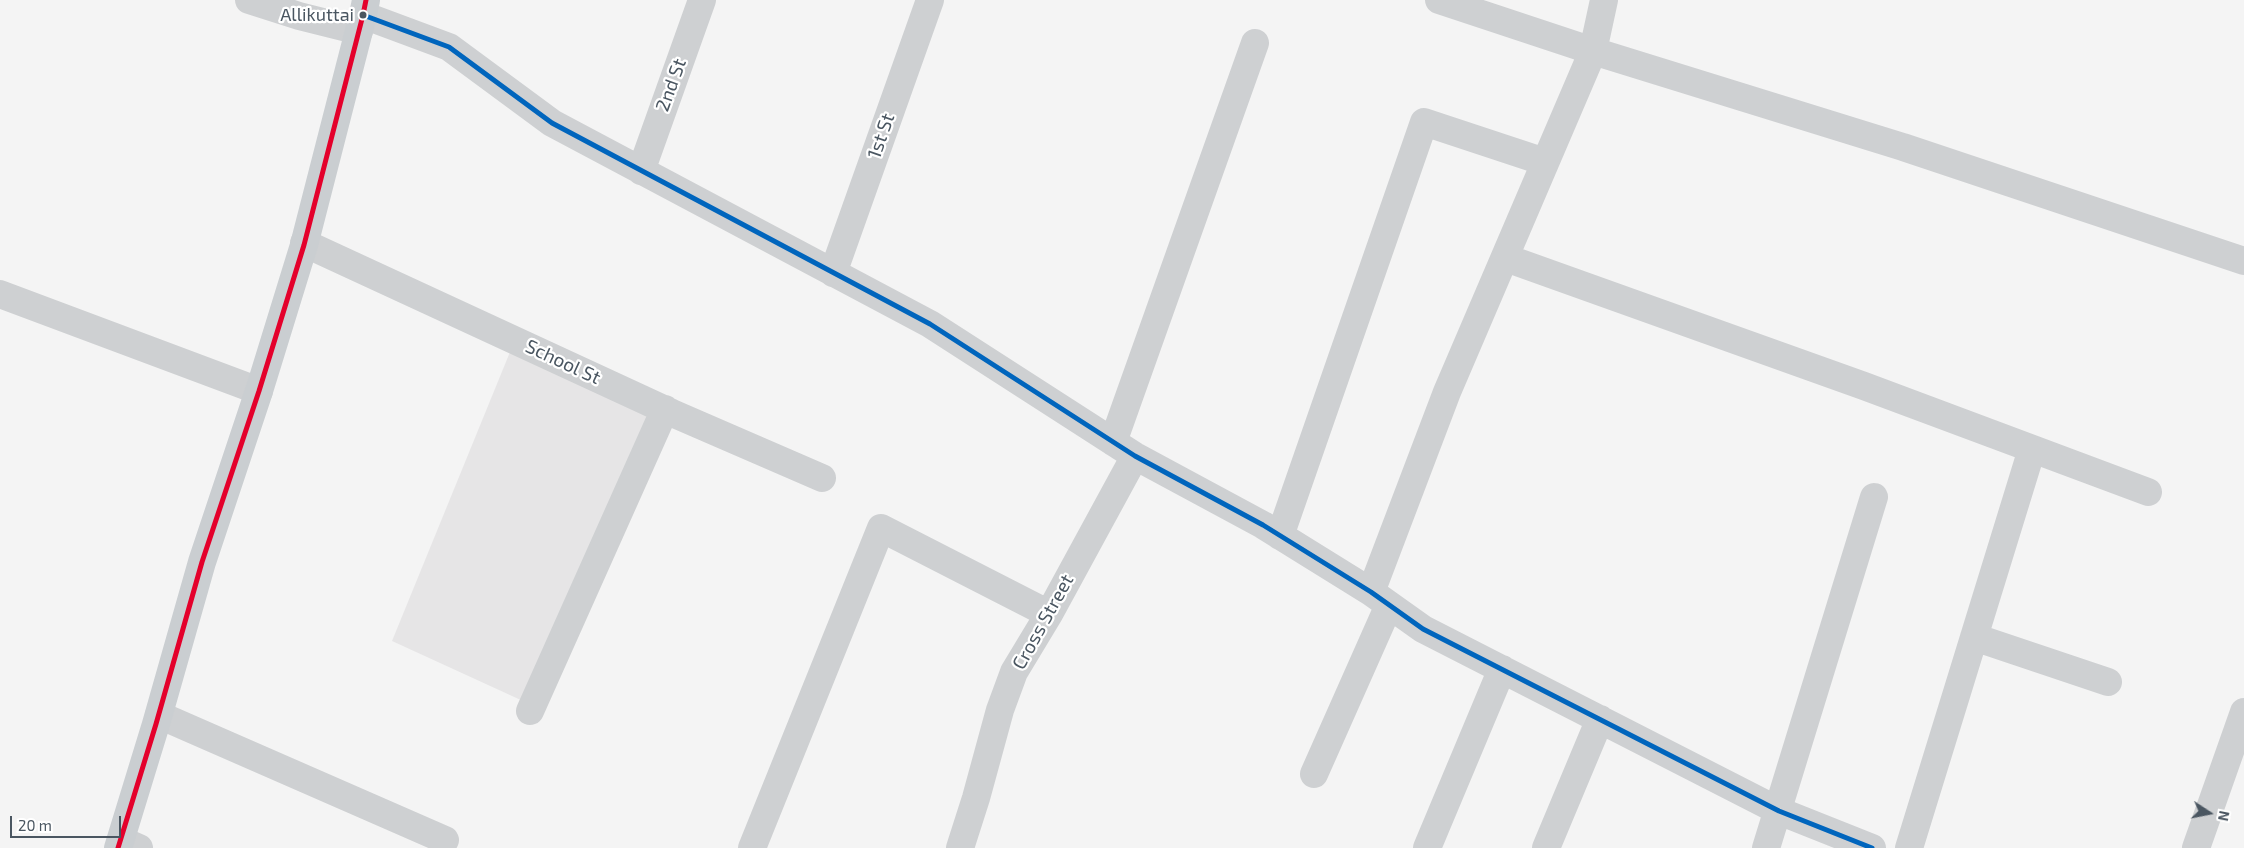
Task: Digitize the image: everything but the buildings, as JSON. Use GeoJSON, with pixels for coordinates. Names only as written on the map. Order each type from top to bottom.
{"type":"FeatureCollection","features":[{"type":"Feature","properties":{"kind":"main road"},"geometry":{"type":"LineString","coordinates":[[126,845],[159,715],[202,562],[259,391],[304,243],[363,15]]}},
{"type":"Feature","properties":{"kind":"street"},"geometry":{"type":"LineString","coordinates":[[249,0],[299,16],[363,15],[449,47],[552,123],[930,324],[1124,449],[1280,536],[1380,598],[1423,629],[1779,811],[1872,848]]}},
{"type":"Feature","properties":{"kind":"street","name":"2nd St"},"geometry":{"type":"LineString","coordinates":[[641,171],[702,0]]}},
{"type":"Feature","properties":{"kind":"street","name":"1st St"},"geometry":{"type":"LineString","coordinates":[[833,273],[930,0]]}},
{"type":"Feature","properties":{"kind":"street"},"geometry":{"type":"LineString","coordinates":[[1440,0],[1593,51],[1903,147],[2244,261]]}},
{"type":"Feature","properties":{"kind":"street"},"geometry":{"type":"LineString","coordinates":[[1314,774],[1380,598],[1447,392],[1593,51],[1604,0]]}},
{"type":"Feature","properties":{"kind":"street","name":"Cross Street"},"geometry":{"type":"LineString","coordinates":[[960,848],[1000,710],[1014,672],[1049,614],[1124,449],[1255,43]]}},
{"type":"Feature","properties":{"kind":"street"},"geometry":{"type":"LineString","coordinates":[[1280,536],[1424,122],[1545,162]]}},
{"type":"Feature","properties":{"kind":"street","name":"School St"},"geometry":{"type":"LineString","coordinates":[[304,243],[665,409],[822,478]]}},
{"type":"Feature","properties":{"kind":"street"},"geometry":{"type":"LineString","coordinates":[[1506,258],[1864,386],[2148,492]]}},
{"type":"Feature","properties":{"kind":"street"},"geometry":{"type":"LineString","coordinates":[[0,294],[259,391]]}},
{"type":"Feature","properties":{"kind":"street"},"geometry":{"type":"LineString","coordinates":[[530,712],[665,409]]}},
{"type":"Feature","properties":{"kind":"street"},"geometry":{"type":"LineString","coordinates":[[1909,848],[2032,450]]}},
{"type":"Feature","properties":{"kind":"street"},"geometry":{"type":"LineString","coordinates":[[1766,848],[1779,811],[1874,497]]}},
{"type":"Feature","properties":{"kind":"street"},"geometry":{"type":"LineString","coordinates":[[752,848],[880,528],[1049,614]]}},
{"type":"Feature","properties":{"kind":"street"},"geometry":{"type":"LineString","coordinates":[[1974,637],[2108,682]]}},
{"type":"Feature","properties":{"kind":"street"},"geometry":{"type":"LineString","coordinates":[[1427,848],[1502,669]]}},
{"type":"Feature","properties":{"kind":"street"},"geometry":{"type":"LineString","coordinates":[[2196,848],[2244,712]]}},
{"type":"Feature","properties":{"kind":"street"},"geometry":{"type":"LineString","coordinates":[[159,715],[445,840]]}},
{"type":"Feature","properties":{"kind":"street"},"geometry":{"type":"LineString","coordinates":[[1546,848],[1600,719]]}},
{"type":"Feature","properties":{"kind":"shaded area"},"geometry":{"type":"Polygon","coordinates":[[[510,352],[649,412],[523,701],[392,641],[510,352]]]}},
{"type":"Feature","properties":{"kind":"transit line"},"geometry":{"type":"LineString","coordinates":[[118,848],[156,724],[202,562],[259,391],[304,245],[366,0]]}},
{"type":"Feature","properties":{"kind":"transit line"},"geometry":{"type":"LineString","coordinates":[[363,15],[449,47],[552,123],[930,324],[1135,456],[1263,525],[1371,592],[1423,629],[1779,811],[1872,848]]}},
{"type":"Feature","properties":{"kind":"place","name":"Allikuttai"},"geometry":{"type":"Point","coordinates":[363,15]}}]}
